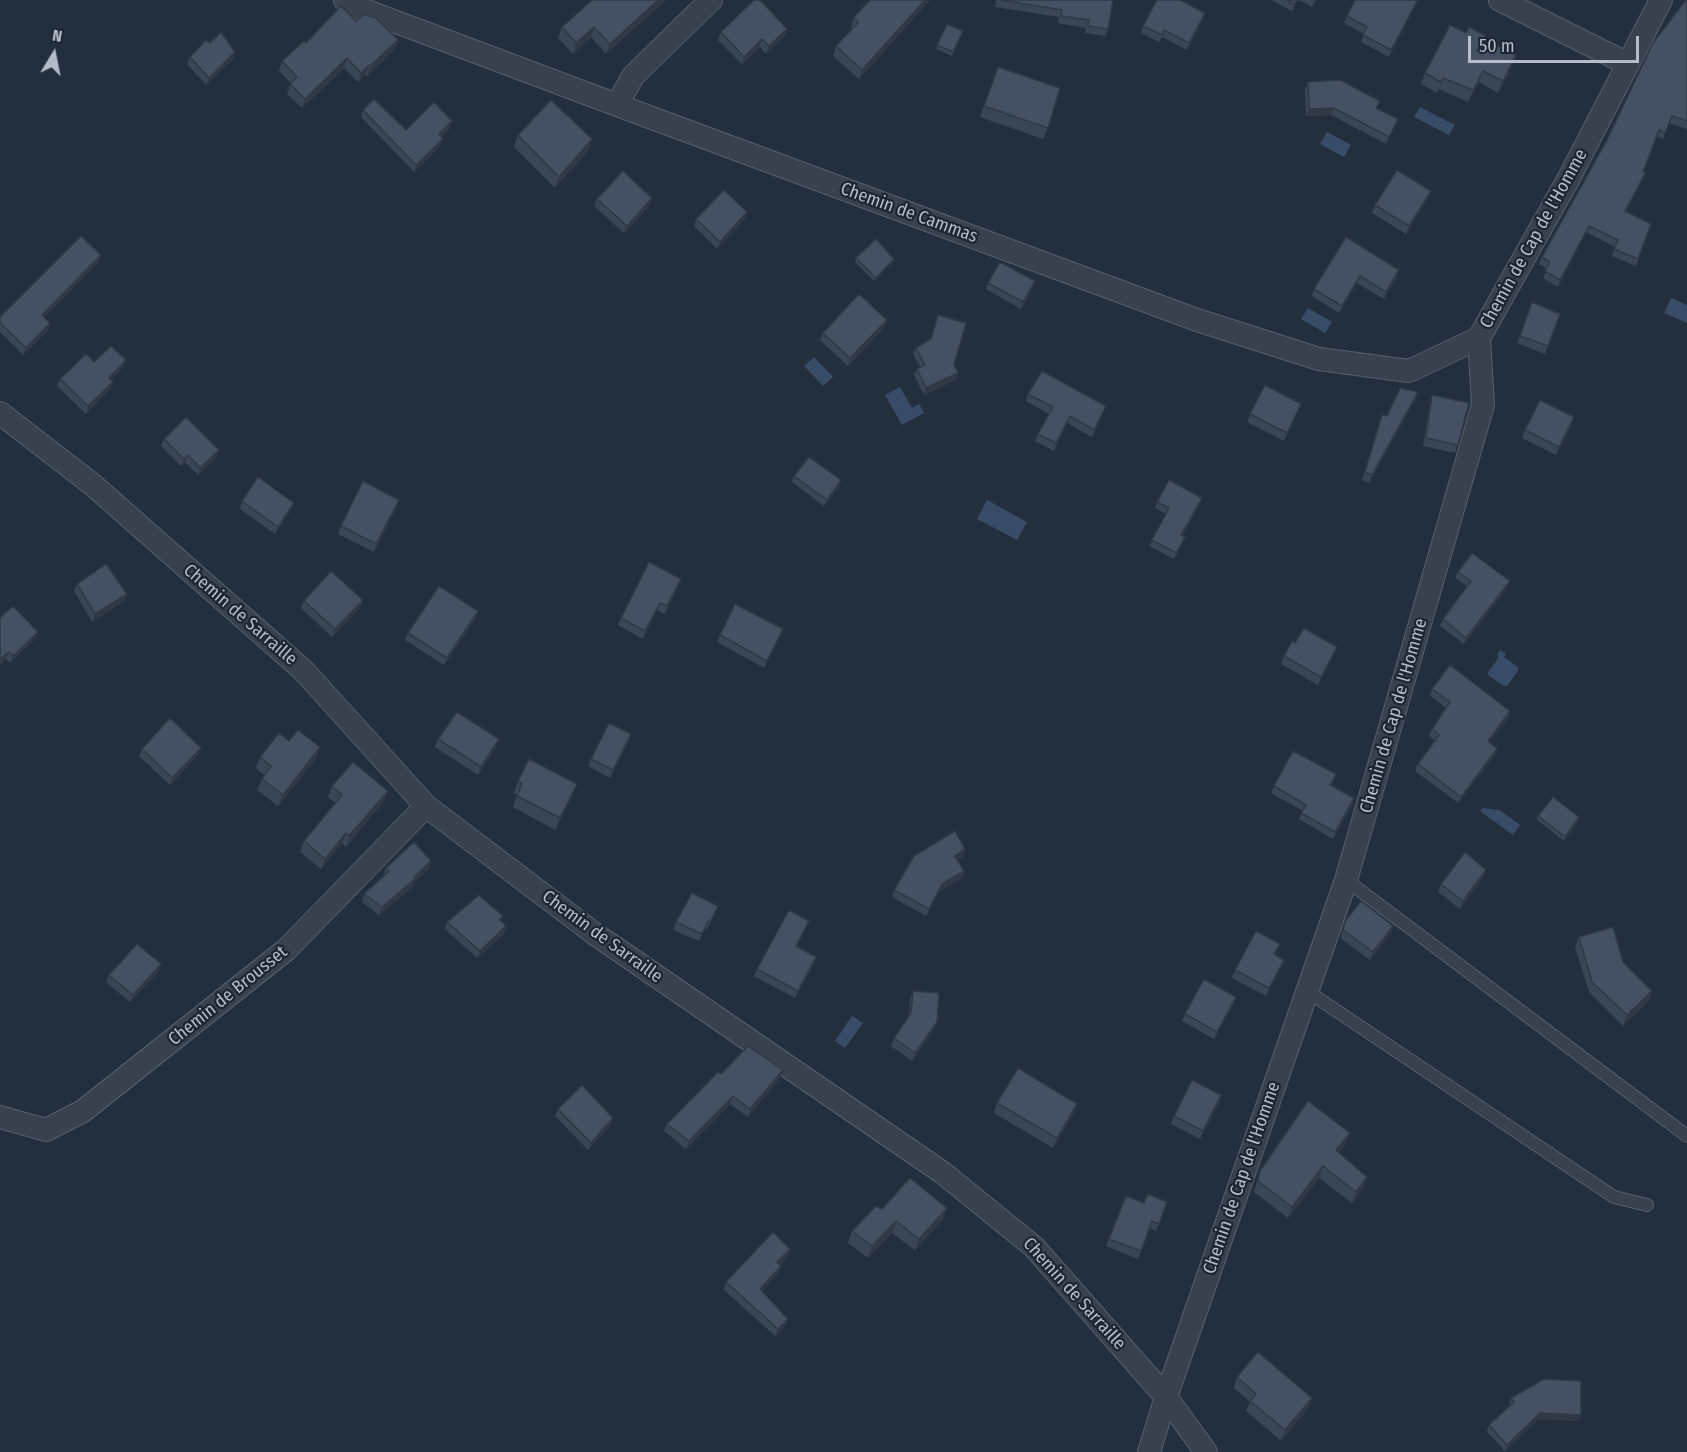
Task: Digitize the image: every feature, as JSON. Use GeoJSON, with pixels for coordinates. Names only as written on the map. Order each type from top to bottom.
{"type":"FeatureCollection","features":[{"type":"Feature","properties":{"kind":"street","name":"Chemin de Cammas"},"geometry":{"type":"LineString","coordinates":[[345,0],[351,5],[617,105],[1197,320],[1318,359],[1409,371],[1479,338]]}},
{"type":"Feature","properties":{"kind":"street"},"geometry":{"type":"LineString","coordinates":[[617,105],[633,76],[711,0]]}},
{"type":"Feature","properties":{"kind":"street"},"geometry":{"type":"LineString","coordinates":[[1500,0],[1628,64]]}},
{"type":"Feature","properties":{"kind":"street","name":"Chemin de Cap de l'Homme"},"geometry":{"type":"LineString","coordinates":[[1149,1452],[1166,1397],[1346,880],[1484,405],[1479,338],[1570,176],[1661,0]]}},
{"type":"Feature","properties":{"kind":"street","name":"Chemin de Sarraille"},"geometry":{"type":"LineString","coordinates":[[0,413],[93,485],[304,671],[426,806],[596,934],[943,1173],[1034,1246],[1166,1397],[1206,1452]]}},
{"type":"Feature","properties":{"kind":"street","name":"Chemin de Brousset"},"geometry":{"type":"LineString","coordinates":[[0,1117],[46,1130],[83,1111],[287,949],[426,806]]}},
{"type":"Feature","properties":{"kind":"lane"},"geometry":{"type":"LineString","coordinates":[[1346,880],[1687,1136]]}},
{"type":"Feature","properties":{"kind":"lane"},"geometry":{"type":"LineString","coordinates":[[1308,991],[1614,1197],[1647,1205]]}},
{"type":"Feature","properties":{"kind":"water"},"geometry":{"type":"Polygon","coordinates":[[[1420,107],[1455,125],[1449,135],[1414,117],[1420,107]]]}},
{"type":"Feature","properties":{"kind":"water"},"geometry":{"type":"Polygon","coordinates":[[[1327,132],[1351,145],[1344,157],[1320,144],[1327,132]]]}},
{"type":"Feature","properties":{"kind":"water"},"geometry":{"type":"Polygon","coordinates":[[[1671,298],[1687,305],[1687,323],[1664,313],[1671,298]]]}},
{"type":"Feature","properties":{"kind":"water"},"geometry":{"type":"Polygon","coordinates":[[[1308,308],[1332,322],[1325,333],[1301,319],[1308,308]]]}},
{"type":"Feature","properties":{"kind":"water"},"geometry":{"type":"Polygon","coordinates":[[[814,357],[833,377],[823,386],[804,366],[814,357]]]}},
{"type":"Feature","properties":{"kind":"water"},"geometry":{"type":"Polygon","coordinates":[[[900,387],[912,408],[919,404],[924,413],[902,425],[885,395],[900,387]]]}},
{"type":"Feature","properties":{"kind":"water"},"geometry":{"type":"Polygon","coordinates":[[[987,500],[1027,522],[1017,540],[977,519],[987,500]]]}},
{"type":"Feature","properties":{"kind":"water"},"geometry":{"type":"Polygon","coordinates":[[[1500,650],[1506,654],[1504,657],[1518,667],[1518,671],[1507,686],[1488,675],[1499,657],[1497,655],[1500,650]]]}},
{"type":"Feature","properties":{"kind":"water"},"geometry":{"type":"Polygon","coordinates":[[[1482,808],[1500,810],[1520,825],[1513,835],[1480,811],[1482,808]]]}},
{"type":"Feature","properties":{"kind":"water"},"geometry":{"type":"Polygon","coordinates":[[[852,1016],[863,1023],[845,1048],[835,1041],[852,1016]]]}},
{"type":"Feature","properties":{"kind":"building"},"geometry":{"type":"Polygon","coordinates":[[[592,0],[658,0],[610,44],[594,27],[576,43],[562,27],[592,0]]]}},
{"type":"Feature","properties":{"kind":"building"},"geometry":{"type":"Polygon","coordinates":[[[754,0],[760,0],[787,29],[769,46],[762,39],[744,57],[721,32],[754,0]]]}},
{"type":"Feature","properties":{"kind":"building"},"geometry":{"type":"Polygon","coordinates":[[[870,0],[925,0],[862,70],[836,46],[858,23],[854,17],[870,0]]]}},
{"type":"Feature","properties":{"kind":"building"},"geometry":{"type":"Polygon","coordinates":[[[1001,0],[1113,0],[1108,29],[1088,26],[1089,20],[1061,16],[1062,10],[1001,0]]]}},
{"type":"Feature","properties":{"kind":"building"},"geometry":{"type":"Polygon","coordinates":[[[1157,0],[1180,0],[1205,13],[1189,43],[1164,30],[1162,35],[1143,26],[1157,0]]]}},
{"type":"Feature","properties":{"kind":"building"},"geometry":{"type":"Polygon","coordinates":[[[1355,0],[1417,1],[1391,50],[1363,35],[1367,27],[1347,16],[1355,0]]]}},
{"type":"Feature","properties":{"kind":"building"},"geometry":{"type":"Polygon","coordinates":[[[1686,0],[1687,121],[1672,116],[1665,133],[1659,130],[1643,172],[1646,172],[1625,211],[1651,224],[1638,259],[1614,249],[1618,240],[1589,226],[1560,280],[1545,271],[1550,262],[1542,257],[1607,140],[1653,43],[1686,0]]]}},
{"type":"Feature","properties":{"kind":"building"},"geometry":{"type":"Polygon","coordinates":[[[341,6],[356,21],[364,14],[376,18],[398,40],[361,73],[347,58],[305,99],[290,84],[297,77],[282,61],[304,41],[306,43],[341,6]]]}},
{"type":"Feature","properties":{"kind":"building"},"geometry":{"type":"Polygon","coordinates":[[[947,24],[963,31],[953,52],[937,45],[947,24]]]}},
{"type":"Feature","properties":{"kind":"building"},"geometry":{"type":"Polygon","coordinates":[[[1450,25],[1466,33],[1469,27],[1486,36],[1484,39],[1516,55],[1503,81],[1483,71],[1473,90],[1443,78],[1441,82],[1425,73],[1450,25]]]}},
{"type":"Feature","properties":{"kind":"building"},"geometry":{"type":"Polygon","coordinates":[[[221,32],[235,52],[209,78],[190,57],[206,40],[210,43],[221,32]]]}},
{"type":"Feature","properties":{"kind":"building"},"geometry":{"type":"Polygon","coordinates":[[[998,67],[1060,88],[1048,128],[984,106],[998,67]]]}},
{"type":"Feature","properties":{"kind":"building"},"geometry":{"type":"Polygon","coordinates":[[[1340,80],[1380,101],[1376,108],[1398,119],[1389,137],[1334,108],[1309,109],[1308,82],[1340,80]]]}},
{"type":"Feature","properties":{"kind":"building"},"geometry":{"type":"Polygon","coordinates":[[[374,99],[406,130],[434,102],[452,121],[439,134],[443,139],[416,165],[363,110],[374,99]]]}},
{"type":"Feature","properties":{"kind":"building"},"geometry":{"type":"Polygon","coordinates":[[[551,100],[592,139],[559,177],[518,135],[551,100]]]}},
{"type":"Feature","properties":{"kind":"building"},"geometry":{"type":"Polygon","coordinates":[[[1397,170],[1431,191],[1409,226],[1375,205],[1397,170]]]}},
{"type":"Feature","properties":{"kind":"building"},"geometry":{"type":"Polygon","coordinates":[[[623,171],[652,198],[627,226],[597,199],[623,171]]]}},
{"type":"Feature","properties":{"kind":"building"},"geometry":{"type":"Polygon","coordinates":[[[724,190],[747,212],[720,242],[696,219],[724,190]]]}},
{"type":"Feature","properties":{"kind":"building"},"geometry":{"type":"Polygon","coordinates":[[[81,236],[101,255],[42,315],[50,323],[26,348],[0,323],[0,317],[81,236]]]}},
{"type":"Feature","properties":{"kind":"building"},"geometry":{"type":"Polygon","coordinates":[[[1346,237],[1399,270],[1386,292],[1360,276],[1342,306],[1314,289],[1346,237]]]}},
{"type":"Feature","properties":{"kind":"building"},"geometry":{"type":"Polygon","coordinates":[[[876,239],[894,259],[876,278],[856,258],[876,239]]]}},
{"type":"Feature","properties":{"kind":"building"},"geometry":{"type":"Polygon","coordinates":[[[1000,262],[1035,281],[1023,302],[988,283],[1000,262]]]}},
{"type":"Feature","properties":{"kind":"building"},"geometry":{"type":"Polygon","coordinates":[[[859,294],[887,320],[850,358],[823,333],[859,294]]]}},
{"type":"Feature","properties":{"kind":"building"},"geometry":{"type":"Polygon","coordinates":[[[1532,302],[1560,314],[1548,346],[1520,336],[1532,302]]]}},
{"type":"Feature","properties":{"kind":"building"},"geometry":{"type":"Polygon","coordinates":[[[938,315],[966,323],[954,365],[958,373],[926,388],[917,369],[925,365],[916,348],[931,339],[938,315]]]}},
{"type":"Feature","properties":{"kind":"building"},"geometry":{"type":"Polygon","coordinates":[[[111,346],[126,360],[109,378],[113,382],[88,406],[60,379],[86,354],[94,362],[111,346]]]}},
{"type":"Feature","properties":{"kind":"building"},"geometry":{"type":"Polygon","coordinates":[[[1042,371],[1106,406],[1094,430],[1070,416],[1056,443],[1038,434],[1053,407],[1028,394],[1042,371]]]}},
{"type":"Feature","properties":{"kind":"building"},"geometry":{"type":"Polygon","coordinates":[[[1265,385],[1301,404],[1287,433],[1250,414],[1265,385]]]}},
{"type":"Feature","properties":{"kind":"building"},"geometry":{"type":"Polygon","coordinates":[[[1400,388],[1418,392],[1372,475],[1365,472],[1382,415],[1387,416],[1400,388]]]}},
{"type":"Feature","properties":{"kind":"building"},"geometry":{"type":"Polygon","coordinates":[[[1432,395],[1469,403],[1458,445],[1426,438],[1432,395]]]}},
{"type":"Feature","properties":{"kind":"building"},"geometry":{"type":"Polygon","coordinates":[[[1540,400],[1574,417],[1559,447],[1525,430],[1540,400]]]}},
{"type":"Feature","properties":{"kind":"building"},"geometry":{"type":"Polygon","coordinates":[[[186,417],[219,450],[200,468],[188,455],[184,459],[164,439],[186,417]]]}},
{"type":"Feature","properties":{"kind":"building"},"geometry":{"type":"Polygon","coordinates":[[[809,457],[841,480],[827,500],[794,476],[809,457]]]}},
{"type":"Feature","properties":{"kind":"building"},"geometry":{"type":"Polygon","coordinates":[[[258,477],[294,503],[278,527],[242,501],[258,477]]]}},
{"type":"Feature","properties":{"kind":"building"},"geometry":{"type":"Polygon","coordinates":[[[1169,480],[1202,498],[1181,535],[1185,537],[1176,553],[1152,540],[1169,508],[1157,502],[1169,480]]]}},
{"type":"Feature","properties":{"kind":"building"},"geometry":{"type":"Polygon","coordinates":[[[363,481],[399,500],[376,544],[341,526],[363,481]]]}},
{"type":"Feature","properties":{"kind":"building"},"geometry":{"type":"Polygon","coordinates":[[[1472,553],[1510,581],[1466,638],[1443,619],[1471,581],[1458,572],[1472,553]]]}},
{"type":"Feature","properties":{"kind":"building"},"geometry":{"type":"Polygon","coordinates":[[[649,562],[681,579],[667,606],[660,603],[645,631],[621,618],[649,562]]]}},
{"type":"Feature","properties":{"kind":"building"},"geometry":{"type":"Polygon","coordinates":[[[106,564],[127,594],[95,614],[77,584],[106,564]]]}},
{"type":"Feature","properties":{"kind":"building"},"geometry":{"type":"Polygon","coordinates":[[[331,571],[363,600],[335,629],[304,601],[331,571]]]}},
{"type":"Feature","properties":{"kind":"building"},"geometry":{"type":"Polygon","coordinates":[[[439,586],[478,611],[447,658],[408,633],[439,586]]]}},
{"type":"Feature","properties":{"kind":"building"},"geometry":{"type":"Polygon","coordinates":[[[735,604],[783,629],[767,661],[720,635],[735,604]]]}},
{"type":"Feature","properties":{"kind":"building"},"geometry":{"type":"Polygon","coordinates":[[[13,606],[38,632],[13,656],[9,652],[0,659],[0,618],[13,606]]]}},
{"type":"Feature","properties":{"kind":"building"},"geometry":{"type":"Polygon","coordinates":[[[1304,628],[1337,647],[1321,677],[1284,656],[1292,641],[1295,643],[1304,628]]]}},
{"type":"Feature","properties":{"kind":"building"},"geometry":{"type":"Polygon","coordinates":[[[1450,665],[1510,711],[1488,741],[1497,749],[1461,797],[1418,764],[1439,735],[1432,729],[1450,702],[1432,689],[1450,665]]]}},
{"type":"Feature","properties":{"kind":"building"},"geometry":{"type":"Polygon","coordinates":[[[457,712],[499,739],[481,767],[438,739],[457,712]]]}},
{"type":"Feature","properties":{"kind":"building"},"geometry":{"type":"Polygon","coordinates":[[[170,718],[201,748],[172,778],[142,749],[170,718]]]}},
{"type":"Feature","properties":{"kind":"building"},"geometry":{"type":"Polygon","coordinates":[[[609,723],[631,734],[613,770],[591,759],[609,723]]]}},
{"type":"Feature","properties":{"kind":"building"},"geometry":{"type":"Polygon","coordinates":[[[298,730],[320,747],[283,795],[262,779],[271,766],[260,757],[279,733],[289,741],[298,730]]]}},
{"type":"Feature","properties":{"kind":"building"},"geometry":{"type":"Polygon","coordinates":[[[1293,751],[1336,774],[1330,785],[1354,798],[1335,832],[1301,813],[1306,805],[1274,786],[1293,751]]]}},
{"type":"Feature","properties":{"kind":"building"},"geometry":{"type":"Polygon","coordinates":[[[529,759],[577,784],[560,818],[517,796],[522,784],[518,781],[529,759]]]}},
{"type":"Feature","properties":{"kind":"building"},"geometry":{"type":"Polygon","coordinates":[[[353,762],[388,791],[349,836],[346,833],[325,859],[304,841],[342,795],[332,786],[353,762]]]}},
{"type":"Feature","properties":{"kind":"building"},"geometry":{"type":"Polygon","coordinates":[[[1553,797],[1579,817],[1565,837],[1538,816],[1553,797]]]}},
{"type":"Feature","properties":{"kind":"building"},"geometry":{"type":"Polygon","coordinates":[[[955,831],[965,849],[955,856],[964,871],[942,884],[929,909],[894,890],[914,856],[955,831]]]}},
{"type":"Feature","properties":{"kind":"building"},"geometry":{"type":"Polygon","coordinates":[[[414,842],[431,861],[414,877],[416,878],[382,907],[364,894],[389,871],[386,868],[414,842]]]}},
{"type":"Feature","properties":{"kind":"building"},"geometry":{"type":"Polygon","coordinates":[[[1465,852],[1486,870],[1463,901],[1441,884],[1465,852]]]}},
{"type":"Feature","properties":{"kind":"building"},"geometry":{"type":"Polygon","coordinates":[[[692,893],[718,906],[702,934],[676,922],[692,893]]]}},
{"type":"Feature","properties":{"kind":"building"},"geometry":{"type":"Polygon","coordinates":[[[479,895],[503,916],[500,920],[506,926],[480,951],[447,922],[479,895]]]}},
{"type":"Feature","properties":{"kind":"building"},"geometry":{"type":"Polygon","coordinates":[[[1361,901],[1393,926],[1373,952],[1343,930],[1346,920],[1361,901]]]}},
{"type":"Feature","properties":{"kind":"building"},"geometry":{"type":"Polygon","coordinates":[[[789,910],[809,921],[796,946],[816,957],[798,991],[757,969],[789,910]]]}},
{"type":"Feature","properties":{"kind":"building"},"geometry":{"type":"Polygon","coordinates":[[[1613,927],[1623,962],[1652,991],[1627,1015],[1592,982],[1579,937],[1613,927]]]}},
{"type":"Feature","properties":{"kind":"building"},"geometry":{"type":"Polygon","coordinates":[[[1256,931],[1280,944],[1274,954],[1284,960],[1269,988],[1235,970],[1256,931]]]}},
{"type":"Feature","properties":{"kind":"building"},"geometry":{"type":"Polygon","coordinates":[[[137,944],[161,964],[133,995],[109,975],[137,944]]]}},
{"type":"Feature","properties":{"kind":"building"},"geometry":{"type":"Polygon","coordinates":[[[1204,979],[1236,997],[1217,1032],[1185,1014],[1204,979]]]}},
{"type":"Feature","properties":{"kind":"building"},"geometry":{"type":"Polygon","coordinates":[[[913,991],[939,993],[937,1022],[915,1053],[894,1038],[911,1013],[913,991]]]}},
{"type":"Feature","properties":{"kind":"building"},"geometry":{"type":"Polygon","coordinates":[[[748,1046],[783,1070],[750,1109],[733,1096],[689,1141],[667,1124],[718,1072],[721,1074],[748,1046]]]}},
{"type":"Feature","properties":{"kind":"building"},"geometry":{"type":"Polygon","coordinates":[[[1018,1068],[1077,1104],[1057,1138],[997,1103],[1018,1068]]]}},
{"type":"Feature","properties":{"kind":"building"},"geometry":{"type":"Polygon","coordinates":[[[1192,1080],[1221,1095],[1203,1131],[1174,1116],[1192,1080]]]}},
{"type":"Feature","properties":{"kind":"building"},"geometry":{"type":"Polygon","coordinates":[[[582,1085],[613,1118],[591,1143],[558,1109],[582,1085]]]}},
{"type":"Feature","properties":{"kind":"building"},"geometry":{"type":"Polygon","coordinates":[[[1308,1101],[1350,1133],[1336,1150],[1367,1177],[1356,1192],[1323,1166],[1292,1207],[1258,1181],[1260,1171],[1308,1101]]]}},
{"type":"Feature","properties":{"kind":"building"},"geometry":{"type":"Polygon","coordinates":[[[910,1178],[947,1208],[919,1239],[896,1221],[872,1246],[852,1231],[876,1206],[882,1209],[910,1178]]]}},
{"type":"Feature","properties":{"kind":"building"},"geometry":{"type":"Polygon","coordinates":[[[1148,1194],[1167,1202],[1159,1224],[1152,1221],[1141,1251],[1109,1239],[1126,1196],[1144,1203],[1148,1194]]]}},
{"type":"Feature","properties":{"kind":"building"},"geometry":{"type":"Polygon","coordinates":[[[773,1232],[790,1249],[777,1262],[781,1266],[760,1289],[788,1319],[778,1329],[726,1282],[773,1232]]]}},
{"type":"Feature","properties":{"kind":"building"},"geometry":{"type":"Polygon","coordinates":[[[1258,1352],[1312,1398],[1285,1430],[1250,1401],[1256,1394],[1237,1377],[1258,1352]]]}},
{"type":"Feature","properties":{"kind":"building"},"geometry":{"type":"Polygon","coordinates":[[[1544,1379],[1581,1381],[1581,1415],[1540,1413],[1507,1445],[1489,1425],[1514,1402],[1511,1398],[1544,1379]]]}}]}
